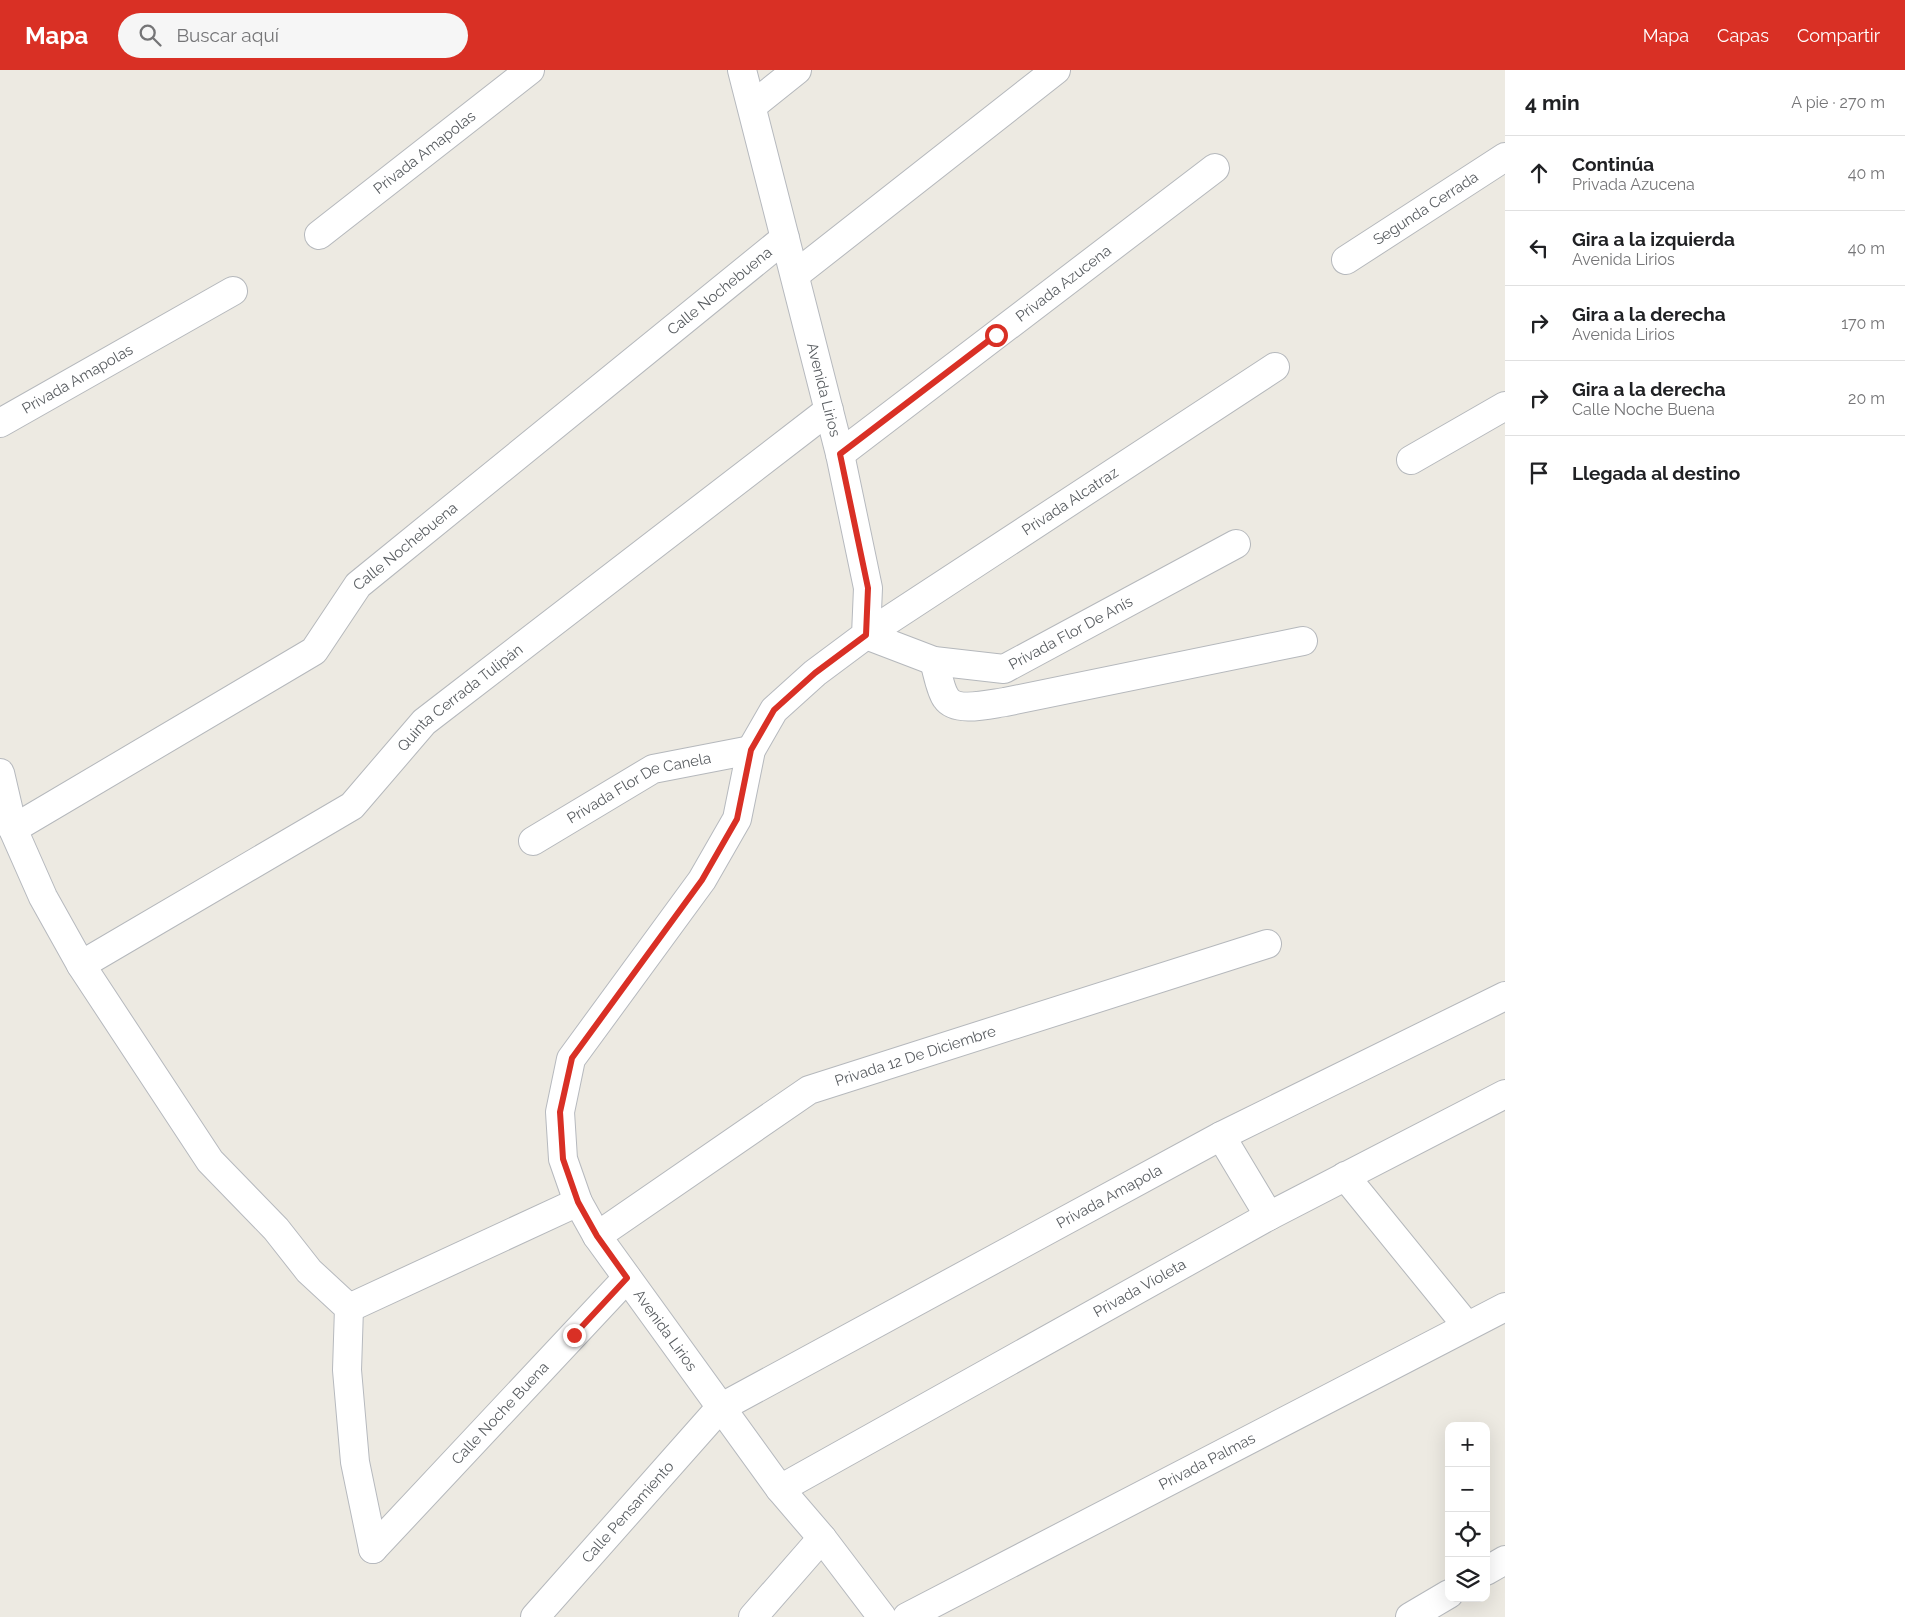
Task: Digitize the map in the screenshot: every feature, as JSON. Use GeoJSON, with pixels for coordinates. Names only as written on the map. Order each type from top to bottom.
{"type":"FeatureCollection","features":[{"type":"Feature","properties":{"kind":"street","name":"Privada Amapolas"},"geometry":{"type":"LineString","coordinates":[[319,235],[530,70]]}},
{"type":"Feature","properties":{"kind":"street","name":"Avenida Lirios"},"geometry":{"type":"LineString","coordinates":[[742,70],[840,454],[868,588],[866,635],[815,673],[774,710],[751,750],[737,819],[702,880],[572,1058],[560,1112],[563,1159],[578,1202],[597,1236],[780,1489],[822,1538],[882,1617]]}},
{"type":"Feature","properties":{"kind":"street"},"geometry":{"type":"LineString","coordinates":[[752,106],[797,70]]}},
{"type":"Feature","properties":{"kind":"street"},"geometry":{"type":"LineString","coordinates":[[795,275],[1056,70]]}},
{"type":"Feature","properties":{"kind":"street","name":"Segunda Cerrada"},"geometry":{"type":"LineString","coordinates":[[1346,260],[1505,158]]}},
{"type":"Feature","properties":{"kind":"street","name":"Privada Azucena"},"geometry":{"type":"LineString","coordinates":[[840,454],[1215,168]]}},
{"type":"Feature","properties":{"kind":"street","name":"Calle Nochebuena"},"geometry":{"type":"LineString","coordinates":[[13,829],[314,652],[358,585],[785,238]]}},
{"type":"Feature","properties":{"kind":"street","name":"Privada Amapolas"},"geometry":{"type":"LineString","coordinates":[[0,423],[233,291]]}},
{"type":"Feature","properties":{"kind":"street","name":"Privada Alcatraz"},"geometry":{"type":"LineString","coordinates":[[866,635],[1275,368]]}},
{"type":"Feature","properties":{"kind":"street"},"geometry":{"type":"LineString","coordinates":[[1411,460],[1505,406]]}},
{"type":"Feature","properties":{"kind":"street","name":"Quinta Cerrada Tulipán"},"geometry":{"type":"LineString","coordinates":[[81,965],[352,806],[424,722],[829,410]]}},
{"type":"Feature","properties":{"kind":"street","name":"Privada Flor De Anís"},"geometry":{"type":"LineString","coordinates":[[866,635],[934,661],[1004,669],[1236,544]]}},
{"type":"Feature","properties":{"kind":"street"},"geometry":{"type":"LineString","coordinates":[[934,661],[946,698],[954,705],[966,707],[1015,700],[1303,641]]}},
{"type":"Feature","properties":{"kind":"street","name":"Privada Flor De Canela"},"geometry":{"type":"LineString","coordinates":[[533,841],[653,769],[751,750]]}},
{"type":"Feature","properties":{"kind":"street"},"geometry":{"type":"LineString","coordinates":[[0,774],[13,829],[43,897],[81,965],[210,1161],[276,1230],[309,1271],[349,1308],[578,1202]]}},
{"type":"Feature","properties":{"kind":"street","name":"Privada 12 De Diciembre"},"geometry":{"type":"LineString","coordinates":[[597,1236],[809,1090],[1267,944]]}},
{"type":"Feature","properties":{"kind":"street","name":"Privada Amapola"},"geometry":{"type":"LineString","coordinates":[[720,1408],[1221,1136],[1505,996]]}},
{"type":"Feature","properties":{"kind":"street","name":"Privada Violeta"},"geometry":{"type":"LineString","coordinates":[[780,1489],[1269,1216],[1505,1094]]}},
{"type":"Feature","properties":{"kind":"street"},"geometry":{"type":"LineString","coordinates":[[1221,1136],[1269,1216]]}},
{"type":"Feature","properties":{"kind":"street"},"geometry":{"type":"LineString","coordinates":[[1345,1176],[1467,1326]]}},
{"type":"Feature","properties":{"kind":"street","name":"Calle Noche Buena"},"geometry":{"type":"LineString","coordinates":[[349,1308],[347,1370],[354,1462],[373,1549],[627,1278]]}},
{"type":"Feature","properties":{"kind":"street","name":"Privada Palmas"},"geometry":{"type":"LineString","coordinates":[[907,1617],[1505,1307]]}},
{"type":"Feature","properties":{"kind":"street","name":"Calle Pensamiento"},"geometry":{"type":"LineString","coordinates":[[535,1617],[720,1408]]}},
{"type":"Feature","properties":{"kind":"street"},"geometry":{"type":"LineString","coordinates":[[753,1617],[822,1538]]}},
{"type":"Feature","properties":{"kind":"street"},"geometry":{"type":"LineString","coordinates":[[1490,1569],[1505,1560]]}},
{"type":"Feature","properties":{"kind":"street"},"geometry":{"type":"LineString","coordinates":[[1410,1617],[1445,1596]]}},
{"type":"Feature","properties":{"kind":"route"},"geometry":{"type":"LineString","coordinates":[[574,1335],[627,1278],[597,1236],[578,1202],[563,1159],[560,1112],[572,1058],[702,880],[737,819],[751,750],[774,710],[815,673],[866,635],[868,588],[840,454],[996,335]]}}]}
